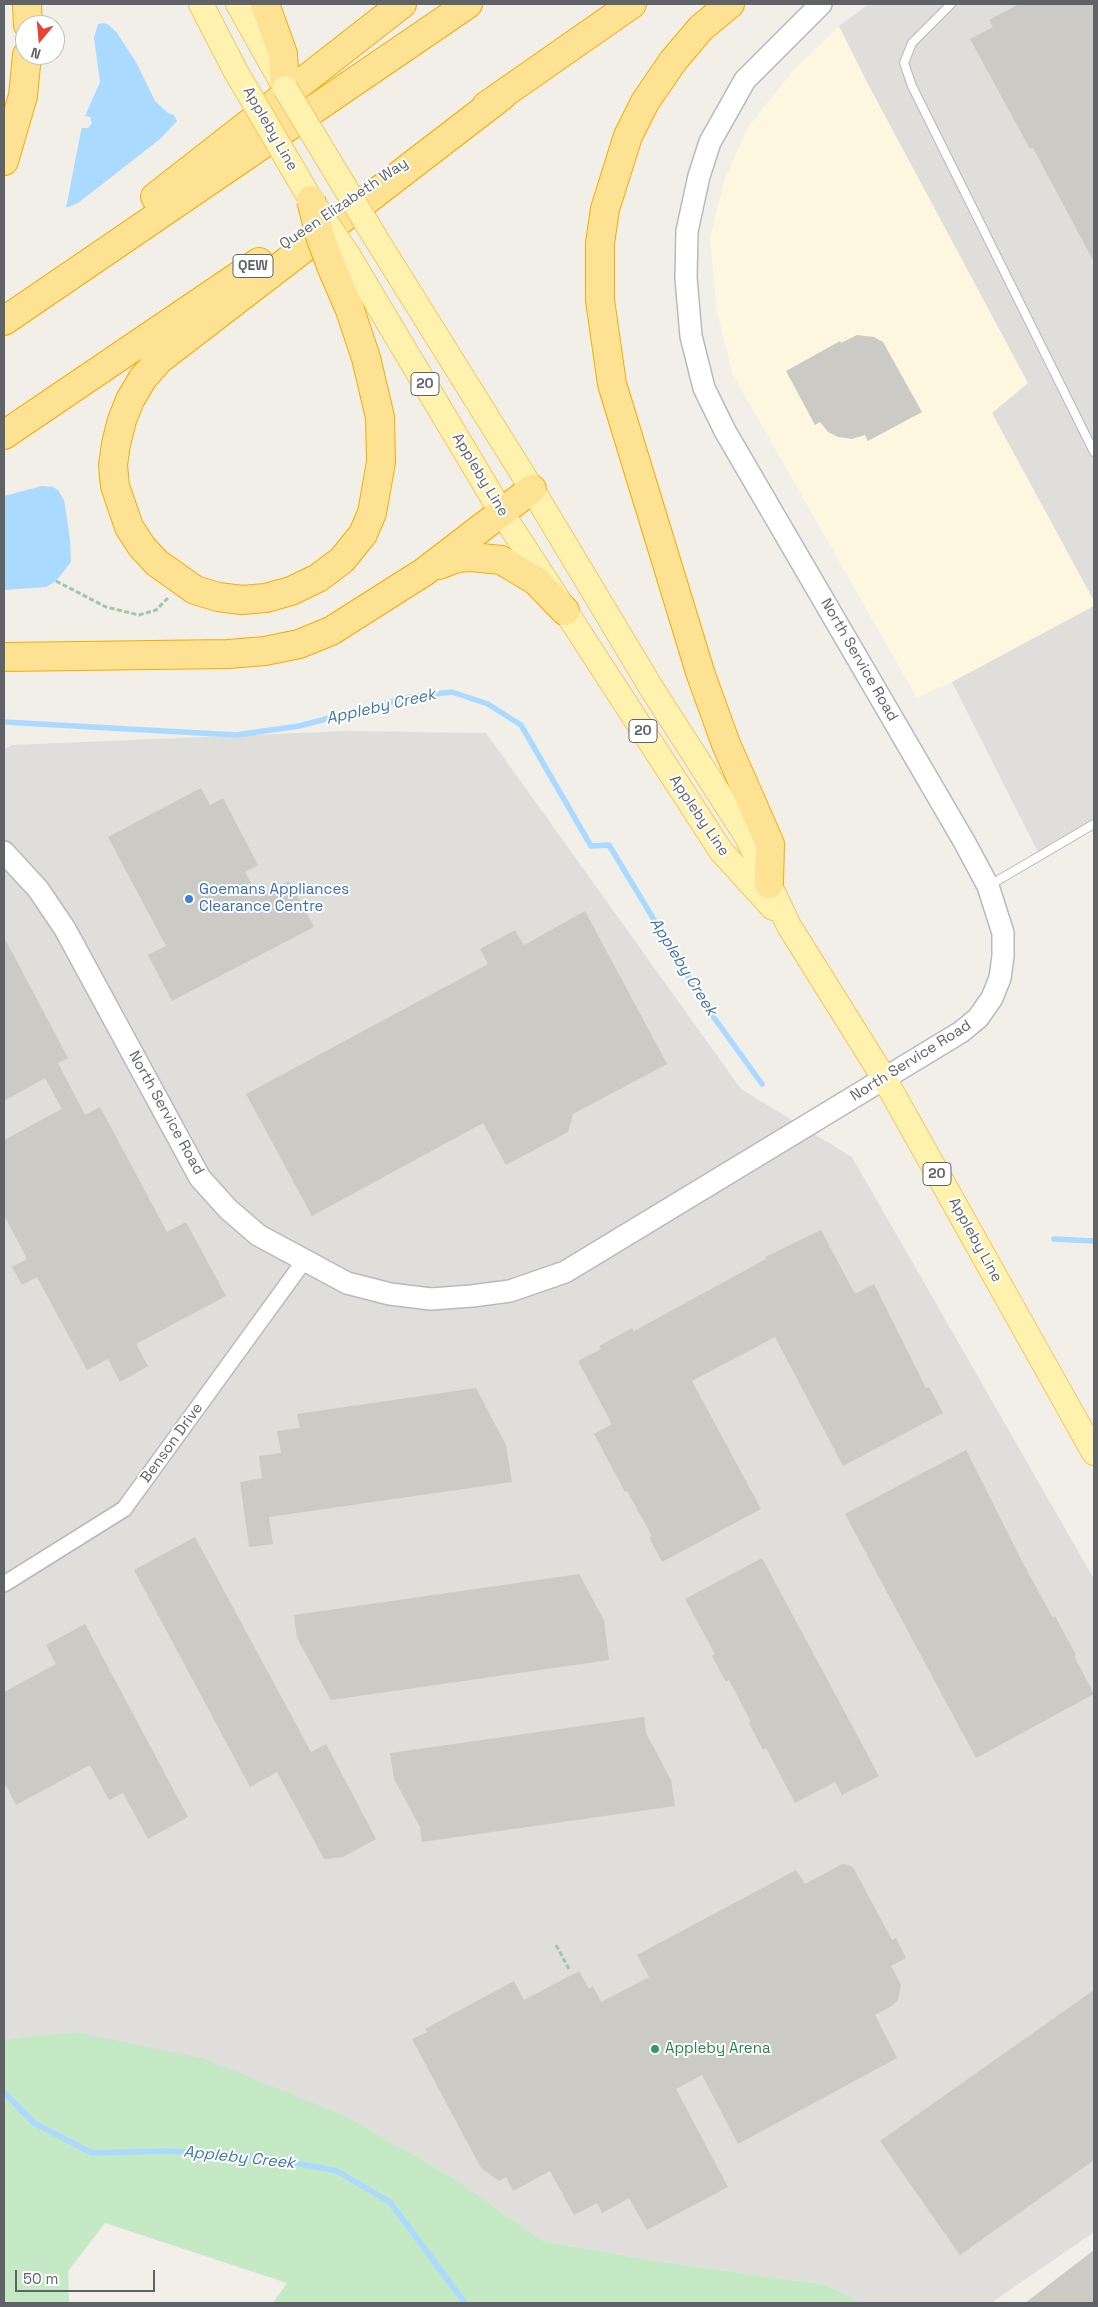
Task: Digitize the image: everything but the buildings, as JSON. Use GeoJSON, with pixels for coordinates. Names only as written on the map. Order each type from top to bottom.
{"type":"FeatureCollection","features":[{"type":"Feature","properties":{"kind":"highway"},"geometry":{"type":"LineString","coordinates":[[265,4],[270,45],[283,54],[285,88]]}},
{"type":"Feature","properties":{"kind":"highway"},"geometry":{"type":"LineString","coordinates":[[91,261],[152,199],[402,4]]}},
{"type":"Feature","properties":{"kind":"highway"},"geometry":{"type":"LineString","coordinates":[[4,320],[468,4]]}},
{"type":"Feature","properties":{"kind":"highway","name":"Queen Elizabeth Way"},"geometry":{"type":"LineString","coordinates":[[4,435],[502,96],[632,4]]}},
{"type":"Feature","properties":{"kind":"highway"},"geometry":{"type":"LineString","coordinates":[[730,4],[701,28],[673,61],[645,102],[628,136],[605,209],[600,243],[600,300],[612,384],[701,675],[726,744],[770,844],[770,884]]}},
{"type":"Feature","properties":{"kind":"highway"},"geometry":{"type":"LineString","coordinates":[[4,161],[23,96],[26,65]]}},
{"type":"Feature","properties":{"kind":"highway"},"geometry":{"type":"LineString","coordinates":[[311,200],[321,239],[340,260],[350,310],[366,358],[380,417],[382,438],[380,470],[372,513],[363,534],[342,560],[318,578],[291,592],[266,598],[242,600],[218,597],[194,590],[156,563],[128,527],[115,486],[115,451],[122,420],[130,400],[143,378],[160,359],[502,96]]}},
{"type":"Feature","properties":{"kind":"highway"},"geometry":{"type":"LineString","coordinates":[[4,657],[228,654],[265,651],[299,644],[332,631],[424,572],[532,489]]}},
{"type":"Feature","properties":{"kind":"highway"},"geometry":{"type":"LineString","coordinates":[[424,572],[457,558],[486,557],[501,560],[536,581],[566,611]]}},
{"type":"Feature","properties":{"kind":"main road","name":"Appleby Line"},"geometry":{"type":"LineString","coordinates":[[202,4],[235,70],[311,200]]}},
{"type":"Feature","properties":{"kind":"main road"},"geometry":{"type":"LineString","coordinates":[[238,4],[270,45]]}},
{"type":"Feature","properties":{"kind":"main road","name":"Appleby Line"},"geometry":{"type":"LineString","coordinates":[[285,88],[375,237],[532,489],[652,689],[747,837],[789,926],[884,1078],[1094,1453]]}},
{"type":"Feature","properties":{"kind":"main road","name":"Appleby Line"},"geometry":{"type":"LineString","coordinates":[[340,260],[721,851],[789,926]]}},
{"type":"Feature","properties":{"kind":"street","name":"North Service Road"},"geometry":{"type":"LineString","coordinates":[[4,852],[38,889],[65,929],[200,1178],[228,1209],[258,1235],[347,1283],[390,1294],[430,1298],[472,1296],[510,1291],[565,1272],[962,1032],[978,1018],[992,998],[1000,978],[1003,933],[988,886],[960,834],[725,431],[704,388],[691,336],[686,278],[687,231],[699,176],[710,142],[745,80],[821,4]]}},
{"type":"Feature","properties":{"kind":"street","name":"Benson Drive"},"geometry":{"type":"LineString","coordinates":[[4,1584],[124,1509],[304,1261]]}},
{"type":"Feature","properties":{"kind":"lane"},"geometry":{"type":"LineString","coordinates":[[951,4],[912,42],[904,63],[912,86],[1094,452]]}},
{"type":"Feature","properties":{"kind":"lane"},"geometry":{"type":"LineString","coordinates":[[988,886],[1094,824]]}},
{"type":"Feature","properties":{"kind":"path"},"geometry":{"type":"LineString","coordinates":[[56,581],[106,607],[139,615],[156,610],[181,582]]}},
{"type":"Feature","properties":{"kind":"path"},"geometry":{"type":"LineString","coordinates":[[556,1946],[569,1969]]}},
{"type":"Feature","properties":{"kind":"shaded area"},"geometry":{"type":"Polygon","coordinates":[[[869,4],[1094,4],[1094,601],[992,413],[1028,383],[839,26],[869,4]]]}},
{"type":"Feature","properties":{"kind":"shaded area"},"geometry":{"type":"Polygon","coordinates":[[[839,26],[1028,383],[993,413],[1094,601],[1094,606],[952,682],[917,698],[733,375],[717,312],[710,238],[724,181],[748,127],[792,72],[839,26]]]}},
{"type":"Feature","properties":{"kind":"shaded area"},"geometry":{"type":"Polygon","coordinates":[[[1094,606],[1094,829],[1038,852],[952,682],[1094,606]]]}},
{"type":"Feature","properties":{"kind":"shaded area"},"geometry":{"type":"Polygon","coordinates":[[[347,731],[486,733],[741,1089],[852,1157],[1094,1579],[1094,2232],[991,2303],[862,2303],[827,2285],[650,2260],[543,2241],[455,2179],[348,2117],[75,2032],[4,2039],[4,749],[12,745],[347,731]]]}},
{"type":"Feature","properties":{"kind":"green space"},"geometry":{"type":"Polygon","coordinates":[[[75,2032],[202,2058],[348,2117],[455,2179],[543,2241],[650,2260],[827,2285],[862,2303],[273,2303],[287,2283],[105,2223],[68,2271],[69,2303],[4,2303],[4,2039],[75,2032]]]}},
{"type":"Feature","properties":{"kind":"water"},"geometry":{"type":"Polygon","coordinates":[[[104,23],[117,33],[136,62],[155,101],[168,113],[174,115],[177,121],[160,139],[78,203],[66,208],[81,131],[82,128],[88,128],[92,123],[90,117],[85,116],[100,82],[94,38],[98,24],[104,23]]]}},
{"type":"Feature","properties":{"kind":"water"},"geometry":{"type":"Polygon","coordinates":[[[42,486],[53,487],[58,490],[64,500],[70,539],[71,562],[56,581],[46,587],[4,590],[4,496],[42,486]]]}},
{"type":"Feature","properties":{"kind":"waterway","name":"Appleby Creek"},"geometry":{"type":"LineString","coordinates":[[4,722],[236,735],[299,726],[410,697],[452,692],[488,704],[521,725],[591,846],[609,845],[707,1008],[762,1084]]}},
{"type":"Feature","properties":{"kind":"waterway","name":"Appleby Creek"},"geometry":{"type":"LineString","coordinates":[[1054,1239],[1094,1241]]}},
{"type":"Feature","properties":{"kind":"waterway","name":"Appleby Creek"},"geometry":{"type":"LineString","coordinates":[[4,2092],[34,2123],[92,2153],[167,2151],[263,2157],[337,2171],[390,2202],[465,2303]]}},
{"type":"Feature","properties":{"kind":"place","name":"Goemans Appliances Clearance Centre"},"geometry":{"type":"Point","coordinates":[189,899]}},
{"type":"Feature","properties":{"kind":"place","name":"Appleby Arena"},"geometry":{"type":"Point","coordinates":[655,2049]}}]}
